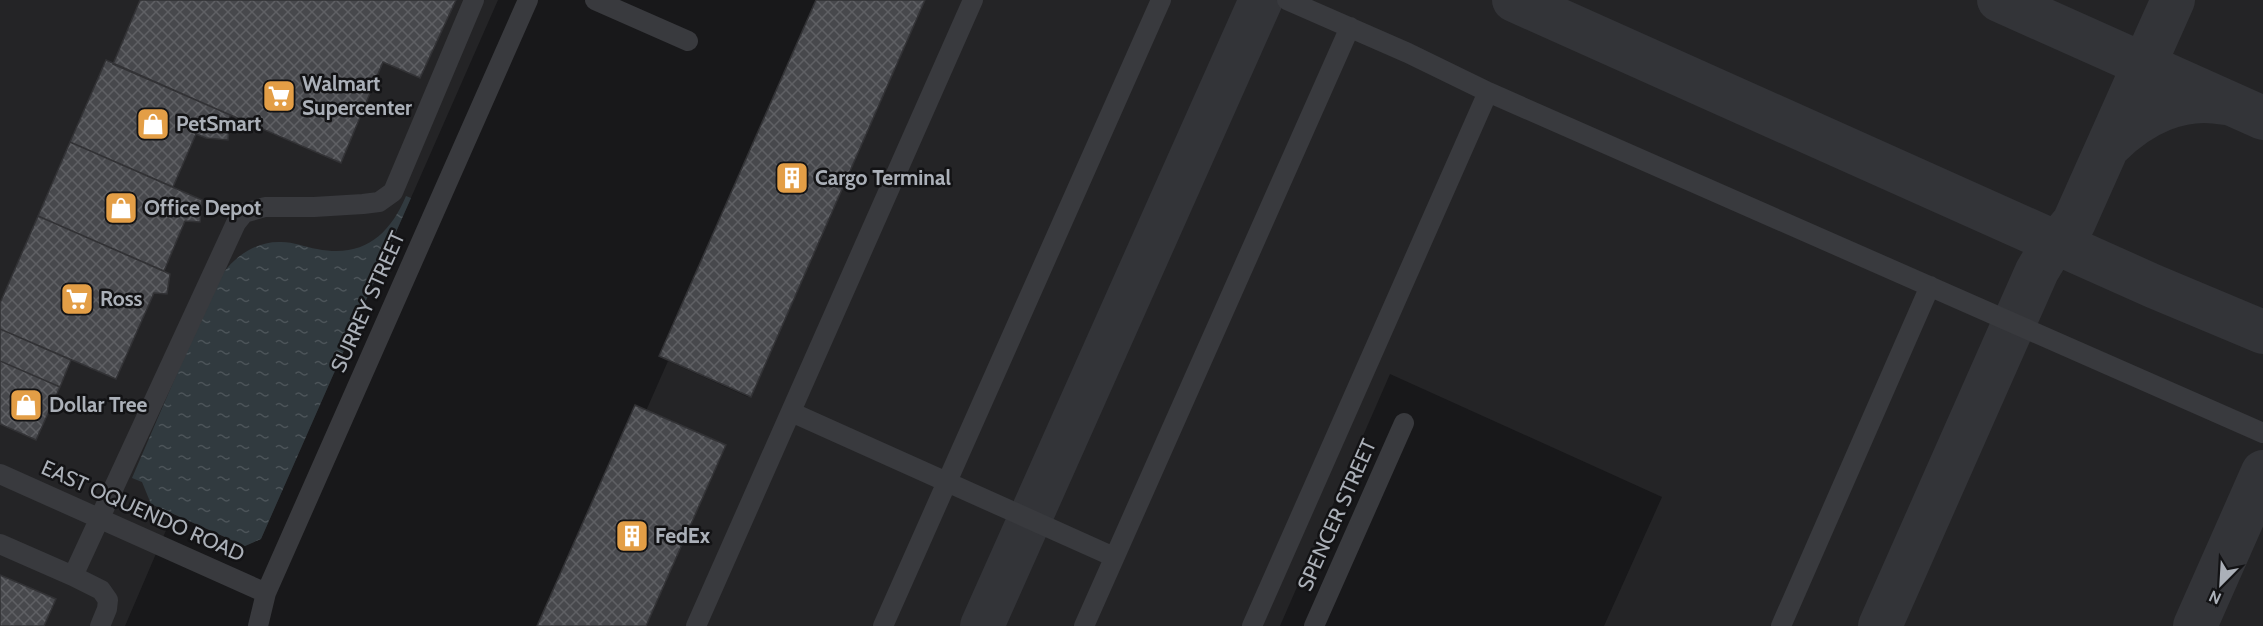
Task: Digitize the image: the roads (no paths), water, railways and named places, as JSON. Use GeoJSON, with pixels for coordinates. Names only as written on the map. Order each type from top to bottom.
{"type":"FeatureCollection","features":[{"type":"Feature","properties":{"kind":"street"},"geometry":{"type":"LineString","coordinates":[[74,576],[236,223],[244,213],[266,207],[363,204],[379,202],[393,192],[474,0]]}},
{"type":"Feature","properties":{"kind":"street","name":"SURREY STREET"},"geometry":{"type":"LineString","coordinates":[[258,626],[266,593],[528,0]]}},
{"type":"Feature","properties":{"kind":"street"},"geometry":{"type":"LineString","coordinates":[[595,0],[688,41]]}},
{"type":"Feature","properties":{"kind":"street"},"geometry":{"type":"LineString","coordinates":[[696,626],[974,0]]}},
{"type":"Feature","properties":{"kind":"street"},"geometry":{"type":"LineString","coordinates":[[883,626],[1161,0]]}},
{"type":"Feature","properties":{"kind":"street"},"geometry":{"type":"LineString","coordinates":[[1287,0],[1488,92],[2263,433]]}},
{"type":"Feature","properties":{"kind":"street"},"geometry":{"type":"LineString","coordinates":[[1084,626],[1350,27]]}},
{"type":"Feature","properties":{"kind":"street"},"geometry":{"type":"LineString","coordinates":[[1252,626],[1488,92]]}},
{"type":"Feature","properties":{"kind":"street"},"geometry":{"type":"LineString","coordinates":[[1781,626],[1930,286]]}},
{"type":"Feature","properties":{"kind":"street"},"geometry":{"type":"LineString","coordinates":[[791,412],[1114,557]]}},
{"type":"Feature","properties":{"kind":"street","name":"SPENCER STREET"},"geometry":{"type":"LineString","coordinates":[[1314,626],[1404,423]]}},
{"type":"Feature","properties":{"kind":"street","name":"EAST OQUENDO ROAD"},"geometry":{"type":"LineString","coordinates":[[0,474],[266,593]]}},
{"type":"Feature","properties":{"kind":"street"},"geometry":{"type":"LineString","coordinates":[[0,544],[101,590],[108,600],[100,626]]}},
{"type":"Feature","properties":{"kind":"water"},"geometry":{"type":"Polygon","coordinates":[[[406,196],[411,198],[261,539],[245,546],[151,504],[142,482],[132,478],[215,285],[227,268],[242,254],[270,243],[290,243],[333,251],[361,247],[382,233],[406,196]]]}},
{"type":"Feature","properties":{"kind":"place","name":"Walmart Supercenter"},"geometry":{"type":"Point","coordinates":[279,96]}},
{"type":"Feature","properties":{"kind":"place","name":"PetSmart"},"geometry":{"type":"Point","coordinates":[153,124]}},
{"type":"Feature","properties":{"kind":"place","name":"Cargo Terminal"},"geometry":{"type":"Point","coordinates":[792,178]}},
{"type":"Feature","properties":{"kind":"place","name":"Office Depot"},"geometry":{"type":"Point","coordinates":[121,208]}},
{"type":"Feature","properties":{"kind":"place","name":"Ross"},"geometry":{"type":"Point","coordinates":[77,299]}},
{"type":"Feature","properties":{"kind":"place","name":"Dollar Tree"},"geometry":{"type":"Point","coordinates":[26,405]}},
{"type":"Feature","properties":{"kind":"place","name":"FedEx"},"geometry":{"type":"Point","coordinates":[632,536]}}]}
